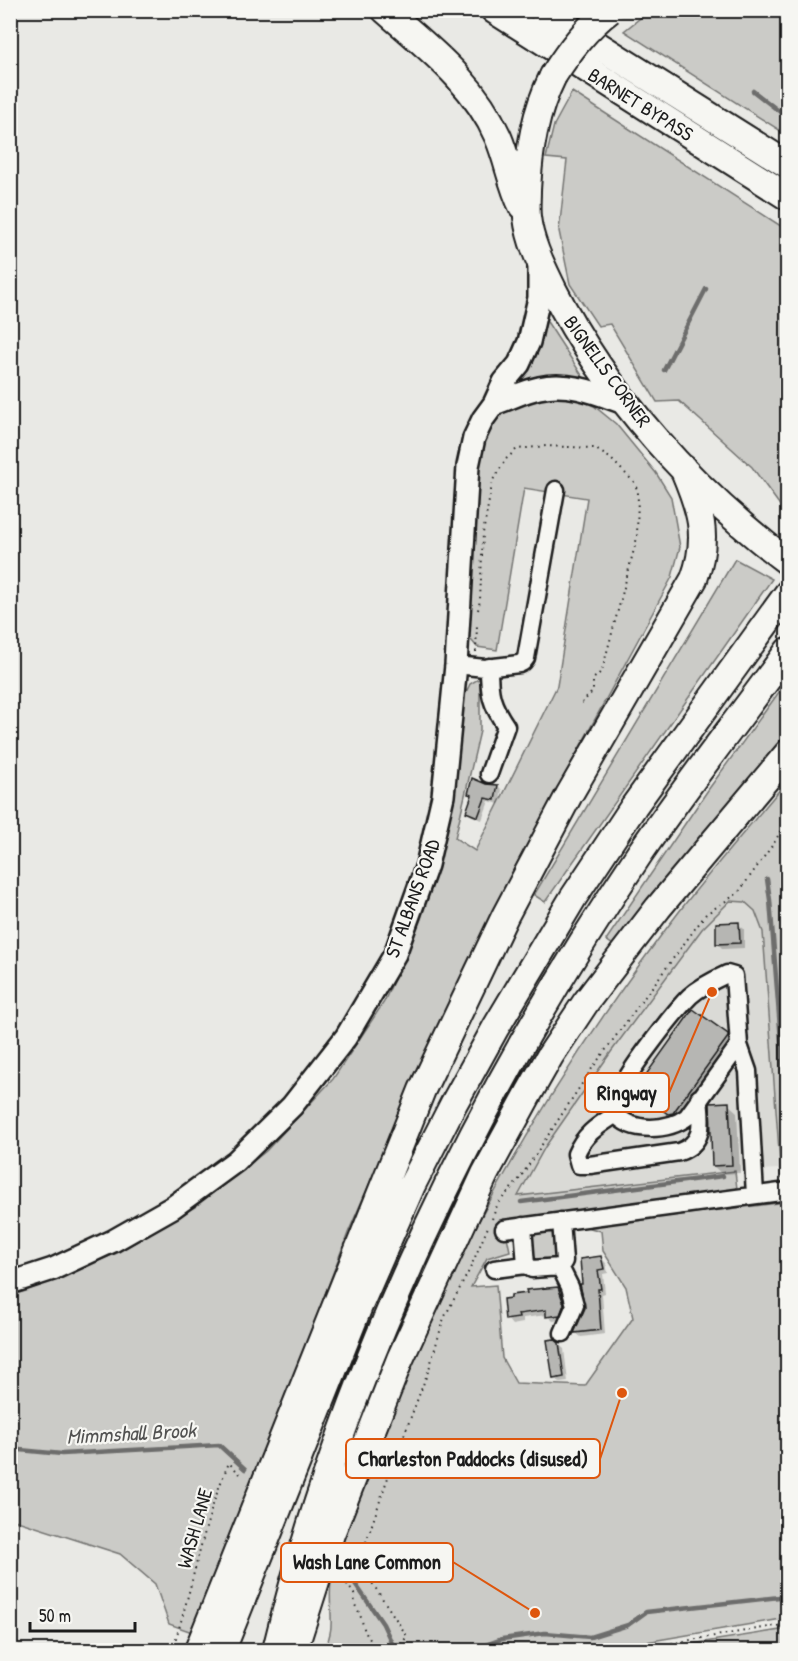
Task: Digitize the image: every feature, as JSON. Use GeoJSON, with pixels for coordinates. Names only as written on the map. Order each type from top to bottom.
{"type":"FeatureCollection","features":[{"type":"Feature","properties":{"kind":"highway"},"geometry":{"type":"LineString","coordinates":[[385,10],[455,72],[484,110],[498,137],[509,167],[514,190],[526,215]]}},
{"type":"Feature","properties":{"kind":"highway","name":"BARNET BYPASS"},"geometry":{"type":"LineString","coordinates":[[494,10],[788,197]]}},
{"type":"Feature","properties":{"kind":"highway","name":"BARNET BYPASS"},"geometry":{"type":"LineString","coordinates":[[543,10],[788,165]]}},
{"type":"Feature","properties":{"kind":"highway","name":"BIGNELLS CORNER"},"geometry":{"type":"LineString","coordinates":[[610,10],[584,33],[567,53],[553,76],[540,106],[531,141],[526,215],[531,238],[566,315],[627,404],[683,468],[739,522],[788,562]]}},
{"type":"Feature","properties":{"kind":"highway"},"geometry":{"type":"LineString","coordinates":[[198,1650],[422,1090],[505,916],[569,795],[694,579],[702,554],[703,529],[695,496],[683,468]]}},
{"type":"Feature","properties":{"kind":"highway"},"geometry":{"type":"LineString","coordinates":[[222,1650],[359,1306],[412,1185],[454,1102],[573,898],[634,806],[788,593]]}},
{"type":"Feature","properties":{"kind":"highway"},"geometry":{"type":"LineString","coordinates":[[276,1650],[290,1591],[339,1444],[380,1334],[442,1197],[524,1042],[585,940],[641,852],[788,651]]}},
{"type":"Feature","properties":{"kind":"highway"},"geometry":{"type":"LineString","coordinates":[[294,1650],[331,1534],[400,1359],[485,1174],[529,1093],[562,1038],[621,956],[658,908],[788,753]]}},
{"type":"Feature","properties":{"kind":"main road","name":"ST ALBANS ROAD"},"geometry":{"type":"LineString","coordinates":[[10,1283],[53,1269],[113,1241],[173,1207],[236,1161],[292,1106],[346,1037],[395,954],[427,865],[443,796],[456,665],[468,466],[474,438],[483,418],[494,405],[504,382],[519,364],[535,322],[539,298],[540,261]]}},
{"type":"Feature","properties":{"kind":"main road"},"geometry":{"type":"LineString","coordinates":[[494,405],[539,388],[555,386],[584,389],[627,404]]}},
{"type":"Feature","properties":{"kind":"street"},"geometry":{"type":"LineString","coordinates":[[456,665],[489,667],[519,664],[526,658],[556,490]]}},
{"type":"Feature","properties":{"kind":"street"},"geometry":{"type":"LineString","coordinates":[[489,667],[489,682],[494,708],[506,726],[489,774]]}},
{"type":"Feature","properties":{"kind":"street"},"geometry":{"type":"LineString","coordinates":[[699,1098],[701,1128],[698,1137],[689,1148],[679,1152],[579,1165],[576,1154],[580,1144],[588,1133],[616,1114],[621,1089],[675,1013],[692,995],[727,974],[734,976],[739,1045],[748,1071],[755,1195]]}},
{"type":"Feature","properties":{"kind":"street"},"geometry":{"type":"LineString","coordinates":[[616,1114],[623,1122],[636,1126],[666,1127],[679,1123],[687,1118],[699,1098],[739,1045]]}},
{"type":"Feature","properties":{"kind":"street"},"geometry":{"type":"LineString","coordinates":[[504,1229],[788,1191]]}},
{"type":"Feature","properties":{"kind":"street"},"geometry":{"type":"LineString","coordinates":[[560,1267],[564,1261],[561,1221]]}},
{"type":"Feature","properties":{"kind":"street"},"geometry":{"type":"LineString","coordinates":[[523,1226],[526,1265]]}},
{"type":"Feature","properties":{"kind":"street"},"geometry":{"type":"LineString","coordinates":[[494,1269],[526,1265],[532,1269],[560,1267]]}},
{"type":"Feature","properties":{"kind":"street"},"geometry":{"type":"LineString","coordinates":[[560,1267],[570,1287],[574,1305],[563,1333]]}},
{"type":"Feature","properties":{"kind":"path"},"geometry":{"type":"LineString","coordinates":[[398,1650],[407,1636],[359,1563],[386,1483],[429,1370],[444,1318],[469,1271],[498,1203],[518,1181],[593,1067],[706,914],[738,893],[774,843],[788,819]]}},
{"type":"Feature","properties":{"kind":"path","name":"WASH LANE"},"geometry":{"type":"LineString","coordinates":[[172,1650],[185,1611],[208,1518],[230,1463],[240,1474]]}},
{"type":"Feature","properties":{"kind":"path"},"geometry":{"type":"LineString","coordinates":[[340,1574],[354,1594],[355,1605],[365,1632],[377,1650]]}},
{"type":"Feature","properties":{"kind":"path"},"geometry":{"type":"LineString","coordinates":[[630,1650],[788,1624]]}},
{"type":"Feature","properties":{"kind":"path"},"geometry":{"type":"LineString","coordinates":[[783,1625],[786,1650]]}},
{"type":"Feature","properties":{"kind":"path"},"geometry":{"type":"LineString","coordinates":[[770,1647],[786,1645]]}},
{"type":"Feature","properties":{"kind":"shaded area"},"geometry":{"type":"Polygon","coordinates":[[[649,11],[787,11],[787,135],[624,31],[649,11]]]}},
{"type":"Feature","properties":{"kind":"shaded area"},"geometry":{"type":"Polygon","coordinates":[[[572,92],[787,230],[787,515],[752,467],[679,401],[657,402],[610,324],[598,326],[570,284],[559,231],[567,160],[546,158],[554,125],[572,92]]]}},
{"type":"Feature","properties":{"kind":"shaded area"},"geometry":{"type":"Polygon","coordinates":[[[544,317],[583,380],[515,387],[513,385],[544,317]]]}},
{"type":"Feature","properties":{"kind":"shaded area"},"geometry":{"type":"Polygon","coordinates":[[[560,391],[594,406],[616,424],[656,473],[671,497],[680,547],[672,577],[515,867],[432,1040],[348,1233],[198,1634],[169,1624],[155,1584],[120,1554],[11,1519],[11,1295],[26,1291],[117,1253],[195,1207],[266,1151],[333,1079],[384,1002],[421,919],[447,830],[463,699],[470,684],[480,678],[480,731],[455,838],[475,851],[557,686],[587,498],[524,488],[497,650],[477,647],[467,635],[476,464],[487,432],[498,417],[509,408],[560,391]]]}},
{"type":"Feature","properties":{"kind":"shaded area"},"geometry":{"type":"Polygon","coordinates":[[[735,559],[772,579],[545,902],[534,895],[735,559]]]}},
{"type":"Feature","properties":{"kind":"shaded area"},"geometry":{"type":"Polygon","coordinates":[[[787,681],[787,741],[616,947],[606,940],[708,790],[787,681]]]}},
{"type":"Feature","properties":{"kind":"shaded area"},"geometry":{"type":"Polygon","coordinates":[[[787,781],[788,842],[785,846],[788,859],[787,1177],[781,1178],[763,932],[755,911],[745,902],[730,901],[702,929],[611,1052],[545,1147],[518,1196],[735,1171],[737,1189],[504,1222],[510,1251],[487,1258],[471,1287],[496,1285],[502,1358],[516,1383],[585,1386],[633,1318],[626,1287],[603,1251],[601,1231],[583,1226],[787,1202],[787,1618],[599,1650],[325,1650],[331,1629],[332,1576],[361,1486],[434,1309],[477,1224],[524,1140],[628,980],[697,888],[787,781]]]}},
{"type":"Feature","properties":{"kind":"shaded area"},"geometry":{"type":"Polygon","coordinates":[[[730,901],[745,902],[755,911],[763,932],[780,1169],[735,1171],[517,1197],[545,1147],[611,1052],[702,929],[730,901]]]}},
{"type":"Feature","properties":{"kind":"shaded area"},"geometry":{"type":"Polygon","coordinates":[[[554,1230],[557,1258],[531,1260],[528,1232],[554,1230]]]}},
{"type":"Feature","properties":{"kind":"shaded area"},"geometry":{"type":"Polygon","coordinates":[[[787,1629],[787,1650],[654,1650],[787,1629]]]}},
{"type":"Feature","properties":{"kind":"building"},"geometry":{"type":"Polygon","coordinates":[[[472,778],[486,784],[498,785],[495,800],[485,798],[478,817],[466,812],[472,795],[468,794],[472,778]]]}},
{"type":"Feature","properties":{"kind":"building"},"geometry":{"type":"Polygon","coordinates":[[[739,922],[740,943],[716,944],[716,923],[739,922]]]}},
{"type":"Feature","properties":{"kind":"building"},"geometry":{"type":"Polygon","coordinates":[[[693,1009],[728,1034],[728,1037],[673,1113],[668,1114],[635,1090],[693,1009]]]}},
{"type":"Feature","properties":{"kind":"building"},"geometry":{"type":"Polygon","coordinates":[[[729,1102],[732,1165],[712,1166],[710,1103],[729,1102]]]}},
{"type":"Feature","properties":{"kind":"building"},"geometry":{"type":"Polygon","coordinates":[[[601,1256],[604,1269],[598,1270],[601,1289],[598,1289],[601,1330],[574,1333],[585,1308],[580,1284],[582,1284],[580,1259],[601,1256]]]}},
{"type":"Feature","properties":{"kind":"building"},"geometry":{"type":"Polygon","coordinates":[[[558,1287],[564,1304],[560,1315],[546,1317],[546,1310],[518,1314],[519,1318],[505,1320],[503,1299],[511,1298],[511,1295],[527,1293],[526,1290],[558,1287]]]}},
{"type":"Feature","properties":{"kind":"building"},"geometry":{"type":"Polygon","coordinates":[[[554,1339],[559,1343],[564,1377],[553,1379],[547,1340],[554,1339]]]}},
{"type":"Feature","properties":{"kind":"waterway"},"geometry":{"type":"LineString","coordinates":[[753,91],[788,118]]}},
{"type":"Feature","properties":{"kind":"waterway"},"geometry":{"type":"LineString","coordinates":[[664,370],[706,289]]}},
{"type":"Feature","properties":{"kind":"waterway"},"geometry":{"type":"LineString","coordinates":[[767,879],[781,1041],[785,1152]]}},
{"type":"Feature","properties":{"kind":"waterway"},"geometry":{"type":"LineString","coordinates":[[521,1202],[723,1176]]}},
{"type":"Feature","properties":{"kind":"waterway","name":"Mimmshall Brook"},"geometry":{"type":"LineString","coordinates":[[10,1448],[62,1454],[219,1445],[245,1469]]}},
{"type":"Feature","properties":{"kind":"waterway","name":"Mimmshall Brook"},"geometry":{"type":"LineString","coordinates":[[345,1569],[383,1624],[395,1650]]}},
{"type":"Feature","properties":{"kind":"waterway","name":"Mimmshall Brook"},"geometry":{"type":"LineString","coordinates":[[471,1650],[502,1639],[545,1633],[590,1637],[628,1625],[646,1612],[788,1596]]}},
{"type":"Feature","properties":{"kind":"place","name":"Ringway"},"geometry":{"type":"Point","coordinates":[712,992]}},
{"type":"Feature","properties":{"kind":"place","name":"Charleston Paddocks (disused)"},"geometry":{"type":"Point","coordinates":[622,1393]}},
{"type":"Feature","properties":{"kind":"place","name":"Wash Lane Common"},"geometry":{"type":"Point","coordinates":[535,1613]}}]}
